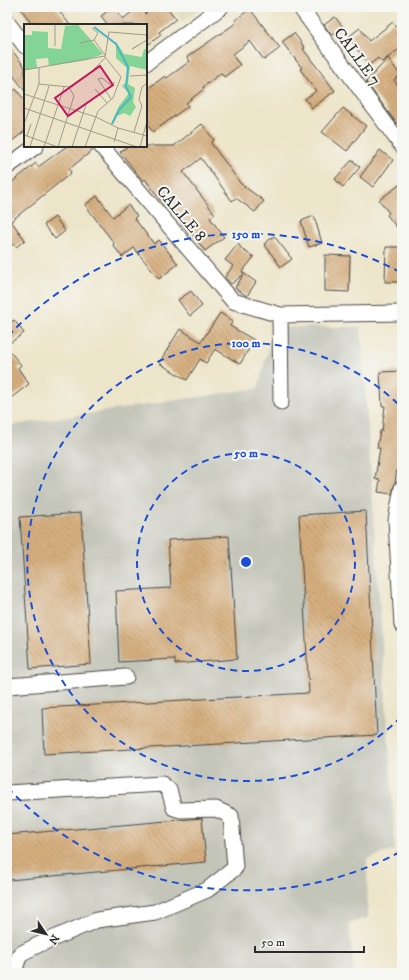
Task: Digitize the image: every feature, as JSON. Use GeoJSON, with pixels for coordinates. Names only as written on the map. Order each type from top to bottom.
{"type":"FeatureCollection","features":[{"type":"Feature","properties":{"kind":"street"},"geometry":{"type":"LineString","coordinates":[[147,62],[221,7]]}},
{"type":"Feature","properties":{"kind":"street","name":"CALLE 7"},"geometry":{"type":"LineString","coordinates":[[300,7],[402,146]]}},
{"type":"Feature","properties":{"kind":"street"},"geometry":{"type":"LineString","coordinates":[[7,22],[24,45]]}},
{"type":"Feature","properties":{"kind":"street"},"geometry":{"type":"LineString","coordinates":[[7,168],[35,147]]}},
{"type":"Feature","properties":{"kind":"street","name":"CALLE 8"},"geometry":{"type":"LineString","coordinates":[[102,147],[233,301],[280,315],[402,313]]}},
{"type":"Feature","properties":{"kind":"street"},"geometry":{"type":"LineString","coordinates":[[280,315],[280,402]]}},
{"type":"Feature","properties":{"kind":"street"},"geometry":{"type":"LineString","coordinates":[[402,488],[396,520],[402,625]]}},
{"type":"Feature","properties":{"kind":"street"},"geometry":{"type":"LineString","coordinates":[[7,686],[126,677]]}},
{"type":"Feature","properties":{"kind":"street"},"geometry":{"type":"LineString","coordinates":[[7,793],[162,784],[169,790],[174,808],[180,810],[216,809],[231,816],[235,868],[207,890],[155,912],[97,920],[40,944],[20,954],[15,969],[16,973]]}},
{"type":"Feature","properties":{"kind":"shaded area"},"geometry":{"type":"Polygon","coordinates":[[[172,7],[203,7],[182,22],[172,7]]]}},
{"type":"Feature","properties":{"kind":"shaded area"},"geometry":{"type":"Polygon","coordinates":[[[274,327],[361,327],[394,821],[394,850],[367,859],[368,918],[349,923],[354,973],[7,973],[7,426],[258,388],[274,327]]]}},
{"type":"Feature","properties":{"kind":"building"},"geometry":{"type":"Polygon","coordinates":[[[20,7],[56,7],[69,24],[31,24],[20,7]]]}},
{"type":"Feature","properties":{"kind":"building"},"geometry":{"type":"Polygon","coordinates":[[[113,7],[123,19],[138,7],[145,14],[155,7],[167,7],[176,19],[159,32],[161,35],[147,45],[147,24],[107,24],[101,16],[113,7]]]}},
{"type":"Feature","properties":{"kind":"building"},"geometry":{"type":"Polygon","coordinates":[[[250,9],[280,48],[264,60],[250,41],[232,55],[240,65],[224,77],[221,73],[186,103],[188,106],[153,132],[147,124],[147,89],[165,76],[167,78],[190,61],[187,57],[236,23],[235,20],[250,9]]]}},
{"type":"Feature","properties":{"kind":"building"},"geometry":{"type":"Polygon","coordinates":[[[335,17],[343,27],[332,36],[324,25],[335,17]]]}},
{"type":"Feature","properties":{"kind":"building"},"geometry":{"type":"Polygon","coordinates":[[[393,22],[402,33],[402,47],[382,62],[378,58],[369,65],[348,37],[360,28],[369,41],[393,22]]]}},
{"type":"Feature","properties":{"kind":"building"},"geometry":{"type":"Polygon","coordinates":[[[294,33],[305,48],[303,49],[335,91],[312,108],[305,99],[316,91],[300,69],[302,68],[282,42],[294,33]]]}},
{"type":"Feature","properties":{"kind":"building"},"geometry":{"type":"Polygon","coordinates":[[[7,44],[24,66],[24,90],[7,67],[7,44]]]}},
{"type":"Feature","properties":{"kind":"building"},"geometry":{"type":"Polygon","coordinates":[[[388,58],[400,75],[394,80],[402,91],[402,120],[397,124],[366,82],[388,58]]]}},
{"type":"Feature","properties":{"kind":"building"},"geometry":{"type":"Polygon","coordinates":[[[16,89],[24,100],[24,132],[7,145],[7,96],[16,89]]]}},
{"type":"Feature","properties":{"kind":"building"},"geometry":{"type":"Polygon","coordinates":[[[343,108],[366,126],[347,151],[322,132],[343,108]]]}},
{"type":"Feature","properties":{"kind":"building"},"geometry":{"type":"Polygon","coordinates":[[[202,124],[214,140],[211,143],[241,184],[264,201],[255,212],[236,198],[232,201],[201,158],[183,172],[215,214],[210,218],[224,237],[205,251],[191,232],[189,234],[170,209],[168,210],[145,179],[143,181],[120,152],[127,147],[174,146],[202,124]]]}},
{"type":"Feature","properties":{"kind":"building"},"geometry":{"type":"Polygon","coordinates":[[[66,147],[92,147],[93,150],[69,169],[71,173],[11,221],[25,240],[16,247],[14,244],[7,249],[7,186],[36,163],[38,167],[66,147]]]}},
{"type":"Feature","properties":{"kind":"building"},"geometry":{"type":"Polygon","coordinates":[[[380,150],[393,160],[373,187],[360,177],[380,150]]]}},
{"type":"Feature","properties":{"kind":"building"},"geometry":{"type":"Polygon","coordinates":[[[352,160],[360,167],[343,187],[335,179],[352,160]]]}},
{"type":"Feature","properties":{"kind":"building"},"geometry":{"type":"Polygon","coordinates":[[[402,183],[402,234],[387,215],[389,213],[379,200],[402,183]]]}},
{"type":"Feature","properties":{"kind":"building"},"geometry":{"type":"Polygon","coordinates":[[[97,196],[113,217],[128,205],[137,216],[134,218],[154,244],[159,240],[178,264],[159,279],[134,248],[122,257],[113,245],[114,243],[85,205],[97,196]]]}},
{"type":"Feature","properties":{"kind":"building"},"geometry":{"type":"Polygon","coordinates":[[[314,216],[322,243],[309,247],[301,221],[314,216]]]}},
{"type":"Feature","properties":{"kind":"building"},"geometry":{"type":"Polygon","coordinates":[[[55,217],[65,231],[55,239],[44,225],[55,217]]]}},
{"type":"Feature","properties":{"kind":"building"},"geometry":{"type":"Polygon","coordinates":[[[274,236],[292,259],[281,267],[264,244],[274,236]]]}},
{"type":"Feature","properties":{"kind":"building"},"geometry":{"type":"Polygon","coordinates":[[[238,244],[243,250],[254,257],[242,272],[256,282],[247,296],[235,288],[244,274],[231,284],[225,277],[233,266],[225,260],[238,244]]]}},
{"type":"Feature","properties":{"kind":"building"},"geometry":{"type":"Polygon","coordinates":[[[386,247],[402,247],[402,282],[385,282],[386,247]]]}},
{"type":"Feature","properties":{"kind":"building"},"geometry":{"type":"Polygon","coordinates":[[[325,255],[350,256],[349,292],[325,291],[325,255]]]}},
{"type":"Feature","properties":{"kind":"building"},"geometry":{"type":"Polygon","coordinates":[[[191,291],[202,306],[190,316],[178,300],[191,291]]]}},
{"type":"Feature","properties":{"kind":"building"},"geometry":{"type":"Polygon","coordinates":[[[220,313],[233,321],[230,326],[254,340],[240,364],[215,349],[206,363],[200,359],[187,380],[159,363],[180,329],[201,342],[220,313]]]}},
{"type":"Feature","properties":{"kind":"building"},"geometry":{"type":"Polygon","coordinates":[[[14,320],[24,333],[7,345],[7,325],[14,320]]]}},
{"type":"Feature","properties":{"kind":"building"},"geometry":{"type":"Polygon","coordinates":[[[7,348],[21,365],[18,368],[29,384],[7,401],[7,348]]]}},
{"type":"Feature","properties":{"kind":"building"},"geometry":{"type":"Polygon","coordinates":[[[402,371],[400,434],[402,434],[402,439],[392,494],[378,492],[380,480],[375,479],[380,448],[377,448],[380,431],[382,431],[385,406],[382,406],[380,372],[402,371]]]}},
{"type":"Feature","properties":{"kind":"building"},"geometry":{"type":"Polygon","coordinates":[[[366,511],[377,735],[44,754],[42,708],[309,693],[299,515],[366,511]]]}},
{"type":"Feature","properties":{"kind":"building"},"geometry":{"type":"Polygon","coordinates":[[[81,513],[91,664],[30,669],[20,517],[81,513]]]}},
{"type":"Feature","properties":{"kind":"building"},"geometry":{"type":"Polygon","coordinates":[[[229,536],[237,659],[175,664],[175,659],[119,662],[116,591],[171,588],[168,540],[229,536]]]}},
{"type":"Feature","properties":{"kind":"building"},"geometry":{"type":"Polygon","coordinates":[[[202,818],[206,862],[9,880],[7,835],[202,818]]]}}]}
